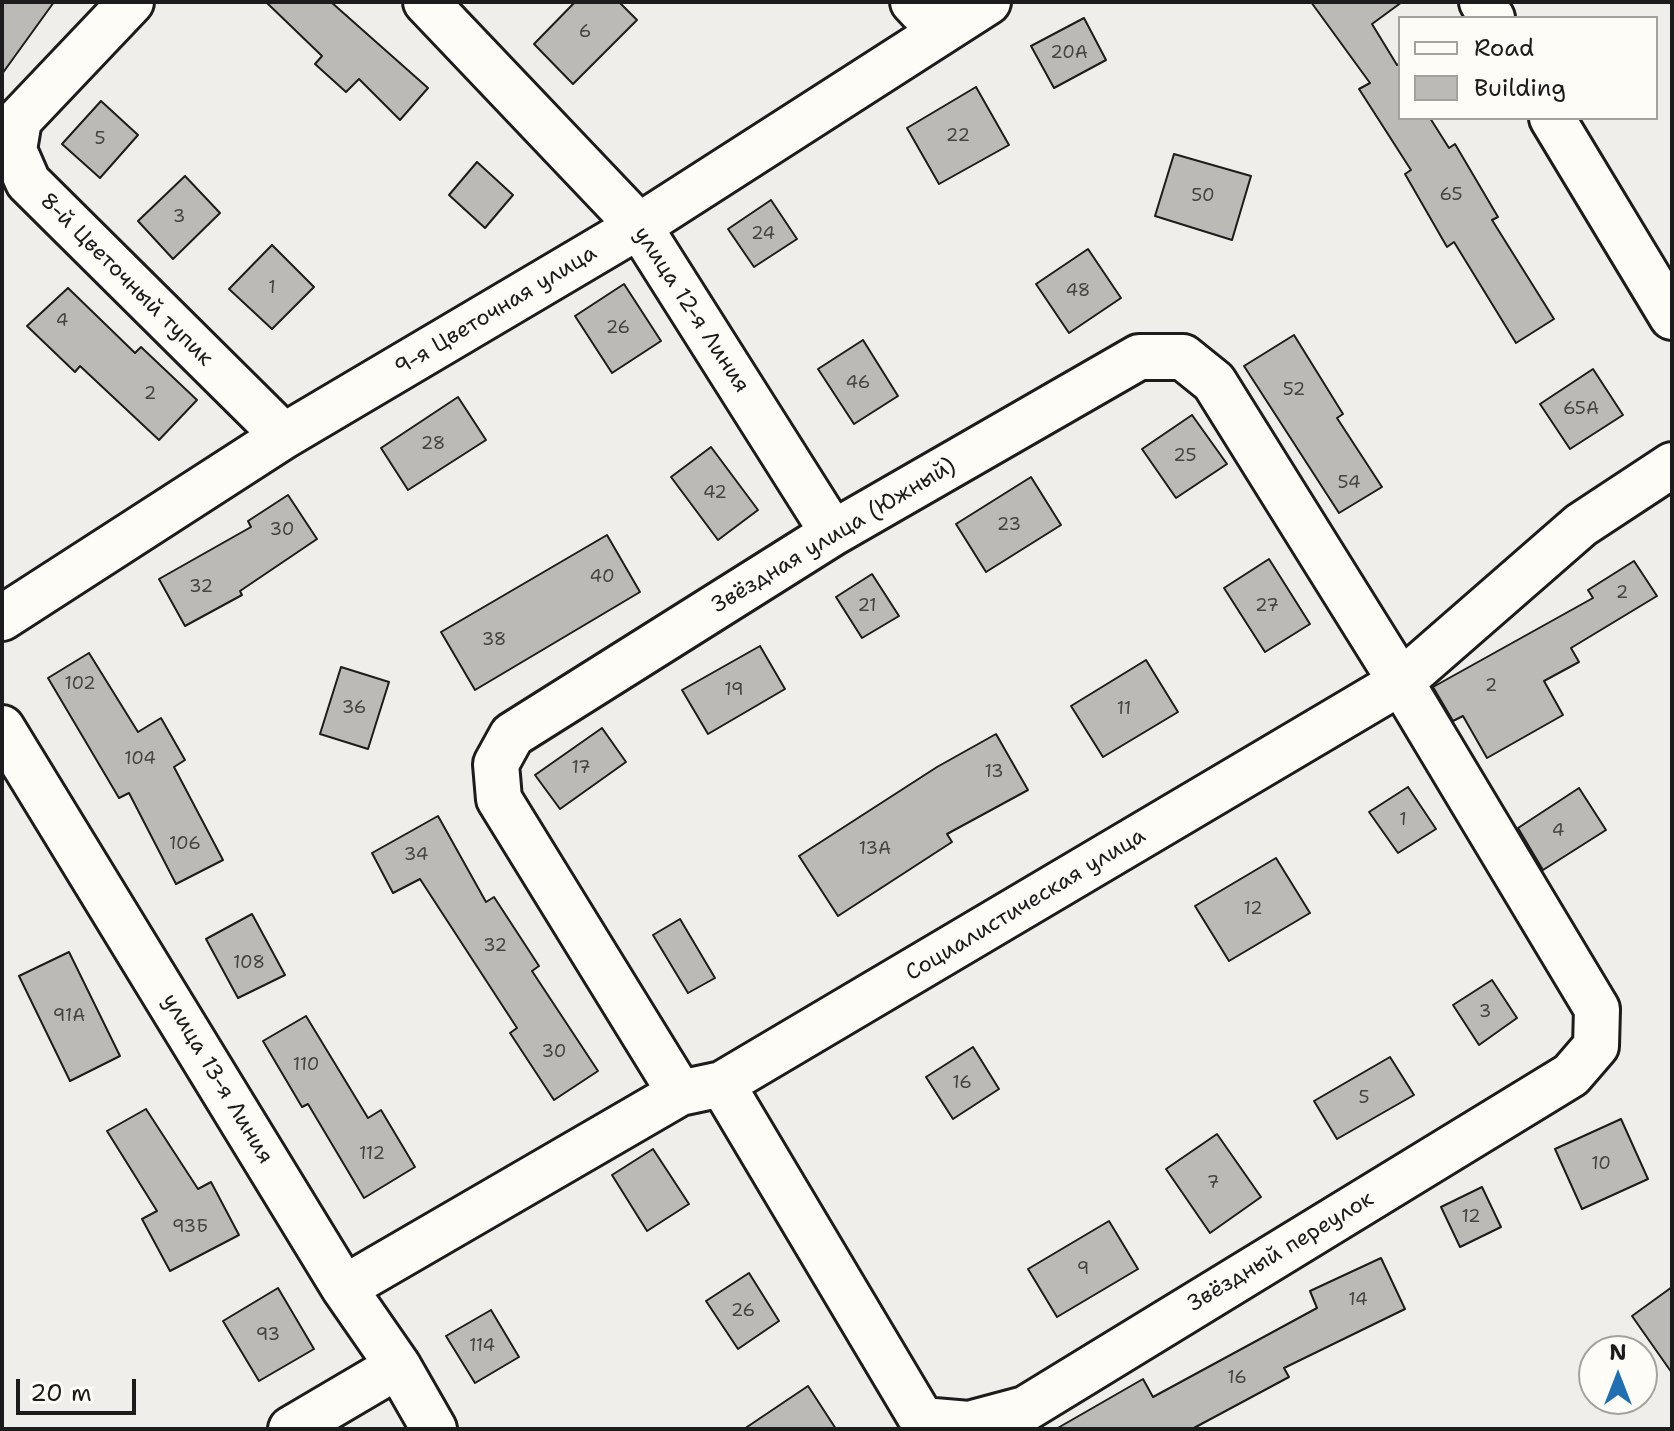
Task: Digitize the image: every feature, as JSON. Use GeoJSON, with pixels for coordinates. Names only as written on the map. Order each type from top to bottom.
{"type":"FeatureCollection","features":[{"type":"Feature","properties":{"kind":"lane","name":"8-й Цветочный тупик"},"geometry":{"type":"LineString","coordinates":[[131,2],[19,120],[14,150],[28,182],[284,436]]}},
{"type":"Feature","properties":{"kind":"lane","name":"улица 12-я Линия"},"geometry":{"type":"LineString","coordinates":[[426,2],[639,226],[833,533]]}},
{"type":"Feature","properties":{"kind":"lane","name":"9-я Цветочная улица"},"geometry":{"type":"LineString","coordinates":[[2,618],[284,436],[639,226],[926,16],[988,2]]}},
{"type":"Feature","properties":{"kind":"lane"},"geometry":{"type":"LineString","coordinates":[[1553,120],[1672,317]]}},
{"type":"Feature","properties":{"kind":"lane","name":"Звёздная улица (Южный)"},"geometry":{"type":"LineString","coordinates":[[680,1093],[499,799],[496,764],[512,735],[833,533],[1139,357],[1183,357],[1214,382],[1401,682]]}},
{"type":"Feature","properties":{"kind":"lane","name":"Социалистическая улица"},"geometry":{"type":"LineString","coordinates":[[344,1288],[680,1093],[722,1084],[1401,682],[1581,525],[1672,465]]}},
{"type":"Feature","properties":{"kind":"lane","name":"Звёздный переулок"},"geometry":{"type":"LineString","coordinates":[[722,1084],[924,1425],[969,1424],[1025,1409],[1571,1075],[1596,1046],[1597,1009],[1401,682]]}},
{"type":"Feature","properties":{"kind":"lane","name":"улица 13-я Линия"},"geometry":{"type":"LineString","coordinates":[[2,728],[344,1288],[398,1366],[434,1429]]}},
{"type":"Feature","properties":{"kind":"lane"},"geometry":{"type":"LineString","coordinates":[[291,1429],[398,1366]]}},
{"type":"Feature","properties":{"kind":"building"},"geometry":{"type":"Polygon","coordinates":[[[2,2],[54,2],[2,74],[2,2]]]}},
{"type":"Feature","properties":{"kind":"building"},"geometry":{"type":"Polygon","coordinates":[[[266,2],[331,2],[428,88],[400,120],[359,79],[346,92],[315,64],[322,56],[266,2]]]}},
{"type":"Feature","properties":{"kind":"building"},"geometry":{"type":"Polygon","coordinates":[[[575,2],[619,2],[637,20],[573,84],[534,44],[575,2]]]}},
{"type":"Feature","properties":{"kind":"building"},"geometry":{"type":"Polygon","coordinates":[[[1311,2],[1402,2],[1372,24],[1398,64],[1398,120],[1431,120],[1449,148],[1455,144],[1498,217],[1492,220],[1554,319],[1516,343],[1454,242],[1447,247],[1405,174],[1411,170],[1359,89],[1370,83],[1311,2]]]}},
{"type":"Feature","properties":{"kind":"building"},"geometry":{"type":"Polygon","coordinates":[[[1084,18],[1106,60],[1054,88],[1031,46],[1084,18]]]}},
{"type":"Feature","properties":{"kind":"building"},"geometry":{"type":"Polygon","coordinates":[[[976,87],[1009,145],[939,184],[907,128],[976,87]]]}},
{"type":"Feature","properties":{"kind":"building"},"geometry":{"type":"Polygon","coordinates":[[[101,101],[138,135],[100,178],[62,144],[101,101]]]}},
{"type":"Feature","properties":{"kind":"building"},"geometry":{"type":"Polygon","coordinates":[[[1174,154],[1251,176],[1232,240],[1155,216],[1174,154]]]}},
{"type":"Feature","properties":{"kind":"building"},"geometry":{"type":"Polygon","coordinates":[[[477,162],[513,195],[485,228],[449,195],[477,162]]]}},
{"type":"Feature","properties":{"kind":"building"},"geometry":{"type":"Polygon","coordinates":[[[185,176],[220,213],[173,259],[138,221],[185,176]]]}},
{"type":"Feature","properties":{"kind":"building"},"geometry":{"type":"Polygon","coordinates":[[[771,200],[797,239],[754,267],[728,229],[771,200]]]}},
{"type":"Feature","properties":{"kind":"building"},"geometry":{"type":"Polygon","coordinates":[[[272,245],[314,287],[272,329],[229,289],[272,245]]]}},
{"type":"Feature","properties":{"kind":"building"},"geometry":{"type":"Polygon","coordinates":[[[1088,249],[1121,298],[1069,333],[1036,284],[1088,249]]]}},
{"type":"Feature","properties":{"kind":"building"},"geometry":{"type":"Polygon","coordinates":[[[624,284],[661,341],[612,373],[575,316],[624,284]]]}},
{"type":"Feature","properties":{"kind":"building"},"geometry":{"type":"Polygon","coordinates":[[[68,288],[135,353],[141,347],[197,400],[159,440],[80,366],[75,372],[27,326],[68,288]]]}},
{"type":"Feature","properties":{"kind":"building"},"geometry":{"type":"Polygon","coordinates":[[[1294,335],[1343,414],[1337,418],[1382,487],[1339,513],[1244,366],[1294,335]]]}},
{"type":"Feature","properties":{"kind":"building"},"geometry":{"type":"Polygon","coordinates":[[[863,340],[898,396],[854,424],[818,369],[863,340]]]}},
{"type":"Feature","properties":{"kind":"building"},"geometry":{"type":"Polygon","coordinates":[[[1593,369],[1623,415],[1570,449],[1540,404],[1593,369]]]}},
{"type":"Feature","properties":{"kind":"building"},"geometry":{"type":"Polygon","coordinates":[[[458,397],[486,440],[408,490],[381,448],[458,397]]]}},
{"type":"Feature","properties":{"kind":"building"},"geometry":{"type":"Polygon","coordinates":[[[1192,415],[1227,464],[1176,498],[1142,449],[1192,415]]]}},
{"type":"Feature","properties":{"kind":"building"},"geometry":{"type":"Polygon","coordinates":[[[711,447],[758,510],[718,540],[671,477],[711,447]]]}},
{"type":"Feature","properties":{"kind":"building"},"geometry":{"type":"Polygon","coordinates":[[[1031,477],[1061,525],[986,572],[956,524],[1031,477]]]}},
{"type":"Feature","properties":{"kind":"building"},"geometry":{"type":"Polygon","coordinates":[[[288,495],[317,539],[240,591],[242,595],[185,626],[159,579],[251,527],[248,521],[288,495]]]}},
{"type":"Feature","properties":{"kind":"building"},"geometry":{"type":"Polygon","coordinates":[[[607,535],[640,592],[475,690],[441,632],[607,535]]]}},
{"type":"Feature","properties":{"kind":"building"},"geometry":{"type":"Polygon","coordinates":[[[1269,559],[1310,624],[1265,652],[1224,588],[1269,559]]]}},
{"type":"Feature","properties":{"kind":"building"},"geometry":{"type":"Polygon","coordinates":[[[1634,561],[1657,596],[1571,648],[1579,662],[1544,681],[1563,715],[1487,758],[1463,716],[1453,721],[1433,687],[1593,598],[1588,590],[1634,561]]]}},
{"type":"Feature","properties":{"kind":"building"},"geometry":{"type":"Polygon","coordinates":[[[872,574],[899,616],[862,638],[836,597],[872,574]]]}},
{"type":"Feature","properties":{"kind":"building"},"geometry":{"type":"Polygon","coordinates":[[[760,646],[785,689],[708,734],[682,690],[760,646]]]}},
{"type":"Feature","properties":{"kind":"building"},"geometry":{"type":"Polygon","coordinates":[[[89,653],[138,732],[161,718],[185,760],[174,767],[223,860],[176,884],[129,793],[119,798],[48,678],[89,653]]]}},
{"type":"Feature","properties":{"kind":"building"},"geometry":{"type":"Polygon","coordinates":[[[1146,660],[1178,712],[1103,757],[1071,706],[1146,660]]]}},
{"type":"Feature","properties":{"kind":"building"},"geometry":{"type":"Polygon","coordinates":[[[341,667],[389,682],[368,749],[320,734],[341,667]]]}},
{"type":"Feature","properties":{"kind":"building"},"geometry":{"type":"Polygon","coordinates":[[[602,728],[626,762],[560,809],[535,775],[602,728]]]}},
{"type":"Feature","properties":{"kind":"building"},"geometry":{"type":"Polygon","coordinates":[[[996,734],[1028,790],[947,834],[952,842],[838,916],[799,856],[937,767],[996,734]]]}},
{"type":"Feature","properties":{"kind":"building"},"geometry":{"type":"Polygon","coordinates":[[[1408,787],[1436,829],[1398,853],[1369,812],[1408,787]]]}},
{"type":"Feature","properties":{"kind":"building"},"geometry":{"type":"Polygon","coordinates":[[[1579,788],[1606,830],[1543,870],[1518,828],[1579,788]]]}},
{"type":"Feature","properties":{"kind":"building"},"geometry":{"type":"Polygon","coordinates":[[[438,816],[486,902],[494,897],[539,966],[532,971],[598,1071],[554,1100],[510,1033],[517,1028],[420,879],[393,893],[372,853],[438,816]]]}},
{"type":"Feature","properties":{"kind":"building"},"geometry":{"type":"Polygon","coordinates":[[[1276,858],[1310,913],[1229,961],[1195,906],[1276,858]]]}},
{"type":"Feature","properties":{"kind":"building"},"geometry":{"type":"Polygon","coordinates":[[[252,914],[285,975],[238,998],[206,939],[252,914]]]}},
{"type":"Feature","properties":{"kind":"building"},"geometry":{"type":"Polygon","coordinates":[[[680,919],[715,978],[688,993],[653,935],[680,919]]]}},
{"type":"Feature","properties":{"kind":"building"},"geometry":{"type":"Polygon","coordinates":[[[69,952],[120,1056],[70,1081],[19,976],[69,952]]]}},
{"type":"Feature","properties":{"kind":"building"},"geometry":{"type":"Polygon","coordinates":[[[1492,980],[1517,1018],[1479,1045],[1453,1005],[1492,980]]]}},
{"type":"Feature","properties":{"kind":"building"},"geometry":{"type":"Polygon","coordinates":[[[306,1016],[368,1118],[381,1110],[415,1167],[364,1198],[308,1104],[302,1107],[263,1041],[306,1016]]]}},
{"type":"Feature","properties":{"kind":"building"},"geometry":{"type":"Polygon","coordinates":[[[973,1047],[999,1089],[953,1119],[926,1077],[973,1047]]]}},
{"type":"Feature","properties":{"kind":"building"},"geometry":{"type":"Polygon","coordinates":[[[1390,1057],[1414,1095],[1337,1139],[1314,1101],[1390,1057]]]}},
{"type":"Feature","properties":{"kind":"building"},"geometry":{"type":"Polygon","coordinates":[[[146,1109],[198,1189],[211,1182],[239,1235],[170,1271],[142,1219],[157,1211],[107,1131],[146,1109]]]}},
{"type":"Feature","properties":{"kind":"building"},"geometry":{"type":"Polygon","coordinates":[[[1621,1119],[1648,1179],[1582,1209],[1555,1149],[1621,1119]]]}},
{"type":"Feature","properties":{"kind":"building"},"geometry":{"type":"Polygon","coordinates":[[[1217,1134],[1261,1197],[1210,1233],[1166,1169],[1217,1134]]]}},
{"type":"Feature","properties":{"kind":"building"},"geometry":{"type":"Polygon","coordinates":[[[653,1149],[689,1204],[647,1231],[612,1175],[653,1149]]]}},
{"type":"Feature","properties":{"kind":"building"},"geometry":{"type":"Polygon","coordinates":[[[1482,1187],[1501,1227],[1460,1247],[1441,1207],[1482,1187]]]}},
{"type":"Feature","properties":{"kind":"building"},"geometry":{"type":"Polygon","coordinates":[[[1109,1221],[1138,1269],[1057,1317],[1028,1269],[1109,1221]]]}},
{"type":"Feature","properties":{"kind":"building"},"geometry":{"type":"Polygon","coordinates":[[[1381,1258],[1405,1309],[1284,1368],[1289,1377],[1192,1429],[1056,1429],[1143,1379],[1153,1397],[1317,1308],[1310,1291],[1381,1258]]]}},
{"type":"Feature","properties":{"kind":"building"},"geometry":{"type":"Polygon","coordinates":[[[749,1273],[779,1321],[738,1349],[706,1301],[749,1273]]]}},
{"type":"Feature","properties":{"kind":"building"},"geometry":{"type":"Polygon","coordinates":[[[1672,1287],[1672,1373],[1658,1353],[1658,1335],[1645,1335],[1632,1316],[1672,1287]]]}},
{"type":"Feature","properties":{"kind":"building"},"geometry":{"type":"Polygon","coordinates":[[[278,1288],[314,1349],[259,1381],[223,1321],[278,1288]]]}},
{"type":"Feature","properties":{"kind":"building"},"geometry":{"type":"Polygon","coordinates":[[[491,1310],[519,1357],[475,1383],[446,1336],[491,1310]]]}},
{"type":"Feature","properties":{"kind":"building"},"geometry":{"type":"Polygon","coordinates":[[[808,1386],[836,1429],[744,1429],[808,1386]]]}}]}
